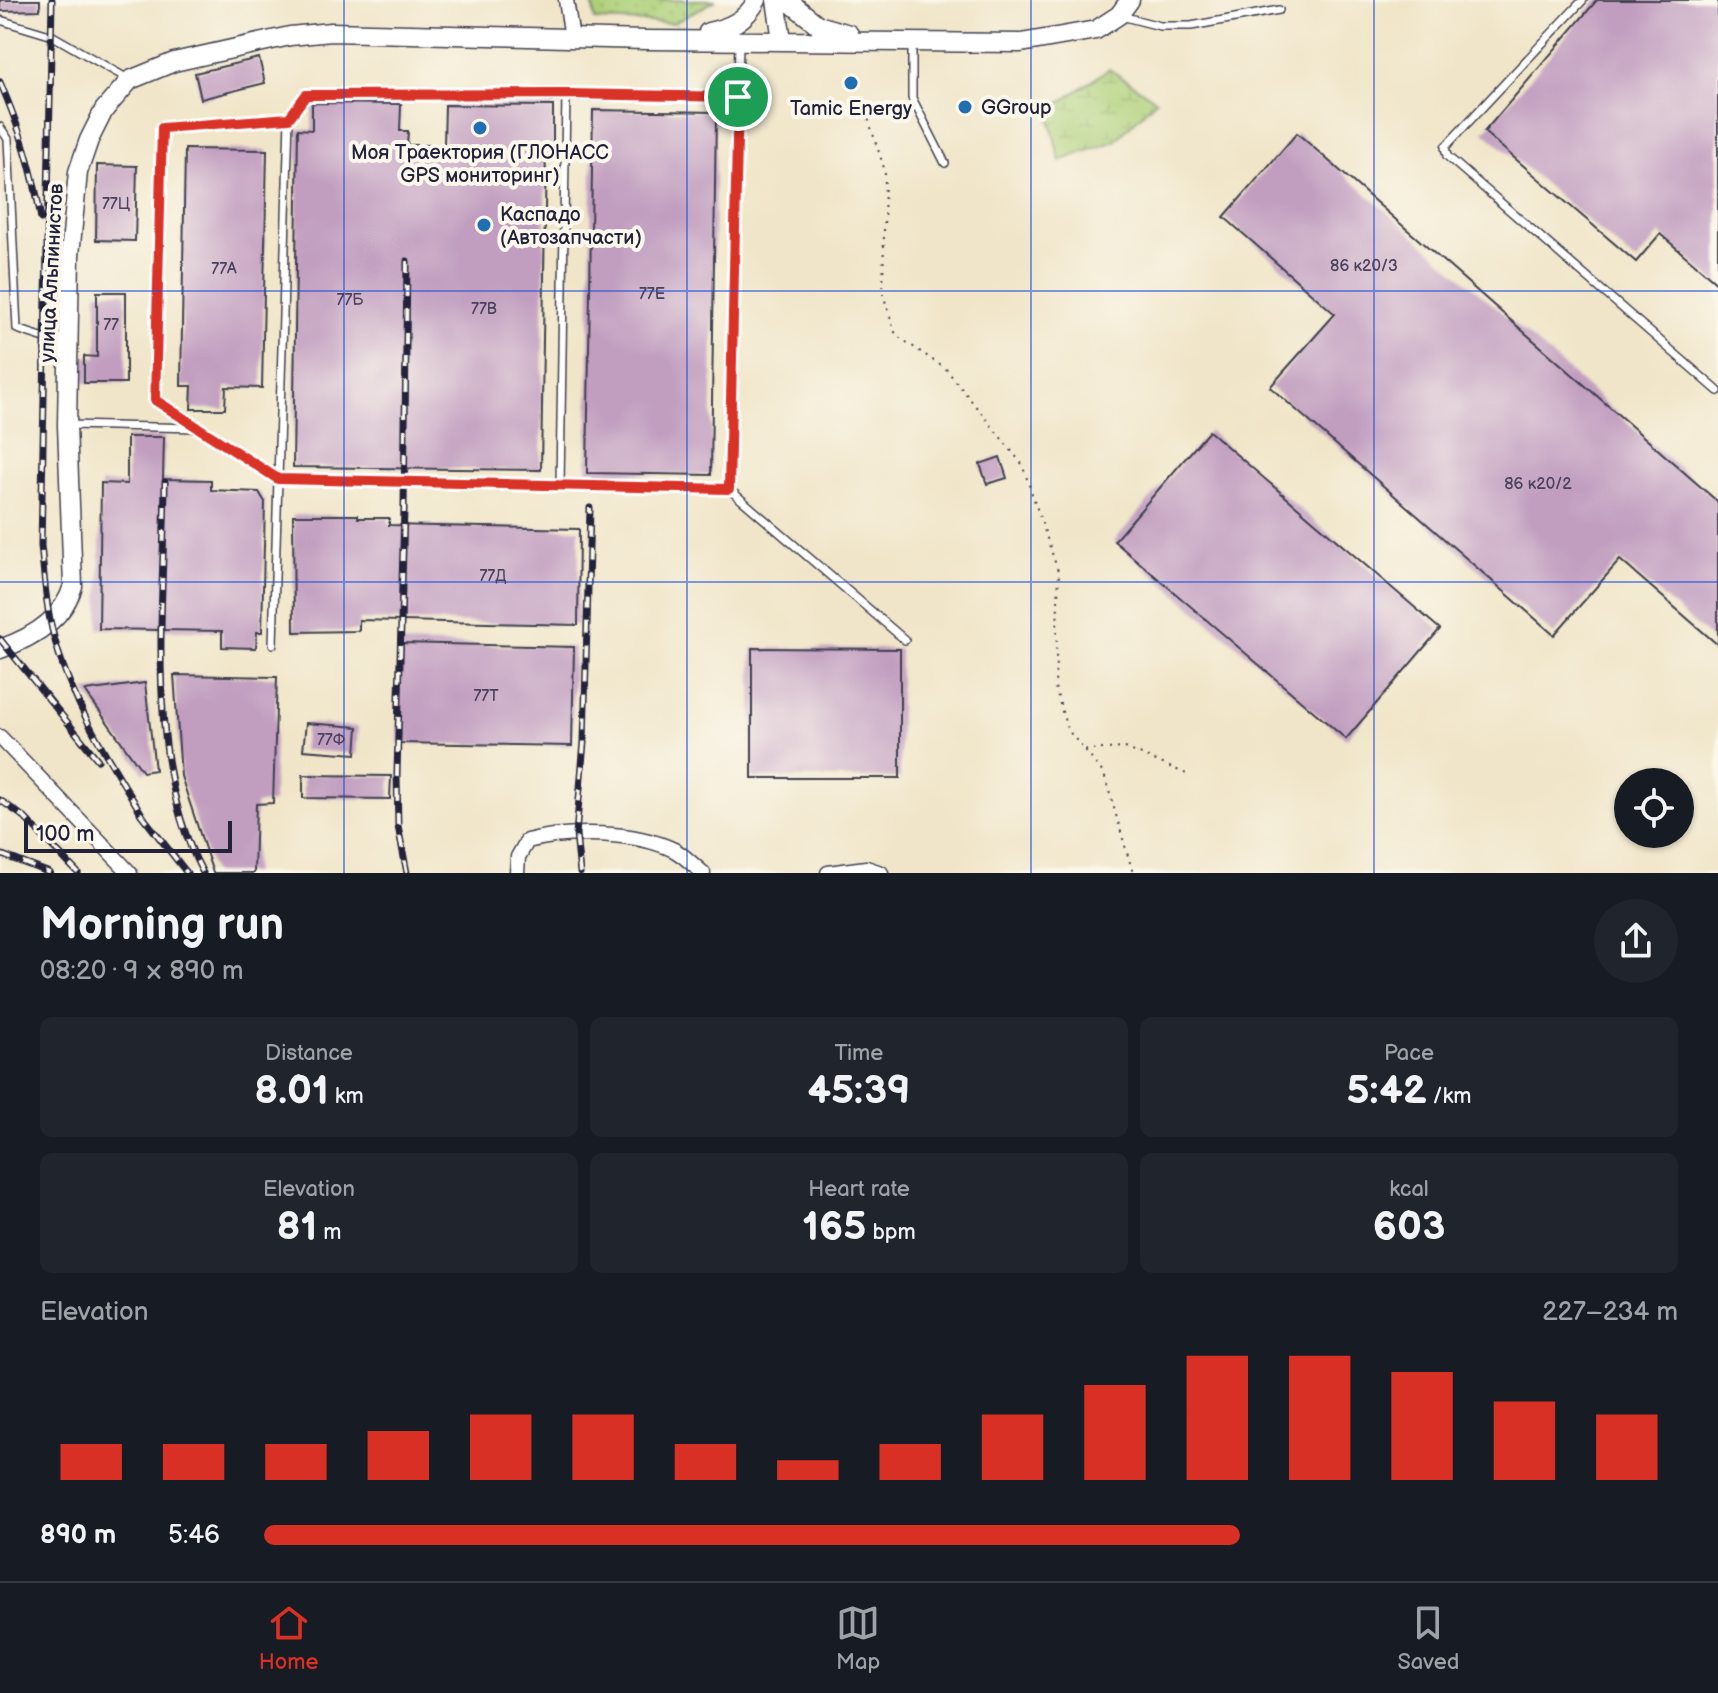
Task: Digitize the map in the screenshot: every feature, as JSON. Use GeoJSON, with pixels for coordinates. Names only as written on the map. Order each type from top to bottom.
{"type":"FeatureCollection","features":[{"type":"Feature","properties":{"kind":"main road"},"geometry":{"type":"LineString","coordinates":[[646,40],[730,27],[748,13],[757,0]]}},
{"type":"Feature","properties":{"kind":"main road"},"geometry":{"type":"LineString","coordinates":[[782,40],[786,1]]}},
{"type":"Feature","properties":{"kind":"main road"},"geometry":{"type":"LineString","coordinates":[[786,1],[818,25],[837,32],[908,41]]}},
{"type":"Feature","properties":{"kind":"main road","name":"улица Альпинистов"},"geometry":{"type":"LineString","coordinates":[[0,649],[33,634],[50,622],[69,597],[74,571],[67,425],[68,346],[70,255],[78,172],[104,110],[130,80],[174,62],[331,32],[646,40],[1021,43],[1096,30],[1125,8]]}},
{"type":"Feature","properties":{"kind":"street"},"geometry":{"type":"LineString","coordinates":[[566,0],[572,38]]}},
{"type":"Feature","properties":{"kind":"street"},"geometry":{"type":"LineString","coordinates":[[0,737],[130,873]]}},
{"type":"Feature","properties":{"kind":"street"},"geometry":{"type":"LineString","coordinates":[[517,873],[518,857],[527,841],[549,835],[576,834],[634,838],[675,850],[703,873]]}},
{"type":"Feature","properties":{"kind":"street"},"geometry":{"type":"LineString","coordinates":[[828,873],[866,868],[881,873]]}},
{"type":"Feature","properties":{"kind":"lane"},"geometry":{"type":"LineString","coordinates":[[1583,0],[1445,147],[1447,156],[1718,391]]}},
{"type":"Feature","properties":{"kind":"lane"},"geometry":{"type":"LineString","coordinates":[[1125,8],[1160,26],[1191,26],[1279,10]]}},
{"type":"Feature","properties":{"kind":"lane"},"geometry":{"type":"LineString","coordinates":[[0,20],[53,36],[130,80]]}},
{"type":"Feature","properties":{"kind":"lane"},"geometry":{"type":"LineString","coordinates":[[729,489],[739,40]]}},
{"type":"Feature","properties":{"kind":"lane"},"geometry":{"type":"LineString","coordinates":[[908,41],[912,98],[945,163]]}},
{"type":"Feature","properties":{"kind":"lane"},"geometry":{"type":"LineString","coordinates":[[560,485],[566,94]]}},
{"type":"Feature","properties":{"kind":"lane"},"geometry":{"type":"LineString","coordinates":[[273,644],[289,118],[306,95],[738,97]]}},
{"type":"Feature","properties":{"kind":"lane"},"geometry":{"type":"LineString","coordinates":[[289,118],[162,128],[155,400],[278,479],[729,489],[905,640]]}},
{"type":"Feature","properties":{"kind":"lane"},"geometry":{"type":"LineString","coordinates":[[0,127],[8,139],[17,329],[68,346]]}},
{"type":"Feature","properties":{"kind":"lane"},"geometry":{"type":"LineString","coordinates":[[67,425],[198,428]]}},
{"type":"Feature","properties":{"kind":"path"},"geometry":{"type":"LineString","coordinates":[[866,112],[885,171],[883,294],[896,335],[946,369],[1022,464],[1059,574],[1055,687],[1067,729],[1104,774],[1133,873]]}},
{"type":"Feature","properties":{"kind":"path"},"geometry":{"type":"LineString","coordinates":[[1084,750],[1125,748],[1189,775]]}},
{"type":"Feature","properties":{"kind":"green space"},"geometry":{"type":"Polygon","coordinates":[[[592,0],[716,0],[674,23],[595,20],[592,0]]]}},
{"type":"Feature","properties":{"kind":"green space"},"geometry":{"type":"Polygon","coordinates":[[[1109,69],[1156,100],[1115,141],[1060,161],[1048,111],[1109,69]]]}},
{"type":"Feature","properties":{"kind":"building"},"geometry":{"type":"Polygon","coordinates":[[[0,0],[40,0],[40,10],[0,11],[0,0]]]}},
{"type":"Feature","properties":{"kind":"building"},"geometry":{"type":"Polygon","coordinates":[[[1597,0],[1718,0],[1718,284],[1660,234],[1636,262],[1484,132],[1597,0]]]}},
{"type":"Feature","properties":{"kind":"building"},"geometry":{"type":"Polygon","coordinates":[[[259,58],[265,83],[201,99],[195,73],[259,58]]]}},
{"type":"Feature","properties":{"kind":"building"},"geometry":{"type":"Polygon","coordinates":[[[312,103],[401,104],[400,131],[408,131],[407,145],[444,145],[445,105],[553,106],[553,147],[546,147],[541,470],[293,467],[298,129],[312,130],[312,103]]]}},
{"type":"Feature","properties":{"kind":"building"},"geometry":{"type":"Polygon","coordinates":[[[593,110],[716,112],[711,475],[587,473],[593,110]]]}},
{"type":"Feature","properties":{"kind":"building"},"geometry":{"type":"Polygon","coordinates":[[[1297,133],[1718,502],[1718,645],[1620,560],[1554,635],[1270,387],[1335,314],[1224,217],[1297,133]]]}},
{"type":"Feature","properties":{"kind":"building"},"geometry":{"type":"Polygon","coordinates":[[[185,149],[267,150],[262,388],[226,387],[225,409],[191,409],[192,386],[181,386],[185,149]]]}},
{"type":"Feature","properties":{"kind":"building"},"geometry":{"type":"Polygon","coordinates":[[[97,165],[137,166],[135,241],[96,240],[97,165]]]}},
{"type":"Feature","properties":{"kind":"building"},"geometry":{"type":"Polygon","coordinates":[[[97,292],[126,292],[126,383],[84,383],[84,356],[97,357],[97,292]]]}},
{"type":"Feature","properties":{"kind":"building"},"geometry":{"type":"Polygon","coordinates":[[[1209,431],[1440,629],[1346,739],[1114,541],[1209,431]]]}},
{"type":"Feature","properties":{"kind":"building"},"geometry":{"type":"Polygon","coordinates":[[[127,437],[164,437],[163,479],[211,480],[211,490],[259,492],[265,502],[262,632],[257,632],[256,648],[222,647],[222,631],[99,629],[101,483],[127,484],[127,437]]]}},
{"type":"Feature","properties":{"kind":"building"},"geometry":{"type":"Polygon","coordinates":[[[1000,457],[1007,478],[987,484],[980,464],[1000,457]]]}},
{"type":"Feature","properties":{"kind":"building"},"geometry":{"type":"Polygon","coordinates":[[[293,515],[389,518],[389,525],[579,529],[578,625],[359,620],[359,631],[294,632],[293,515]]]}},
{"type":"Feature","properties":{"kind":"building"},"geometry":{"type":"Polygon","coordinates":[[[400,643],[574,647],[572,746],[398,743],[400,643]]]}},
{"type":"Feature","properties":{"kind":"building"},"geometry":{"type":"Polygon","coordinates":[[[752,648],[900,649],[900,778],[752,778],[752,648]]]}},
{"type":"Feature","properties":{"kind":"building"},"geometry":{"type":"Polygon","coordinates":[[[174,675],[277,677],[273,803],[256,804],[254,873],[213,873],[181,776],[174,675]]]}},
{"type":"Feature","properties":{"kind":"building"},"geometry":{"type":"Polygon","coordinates":[[[145,683],[155,770],[143,772],[85,691],[145,683]]]}},
{"type":"Feature","properties":{"kind":"building"},"geometry":{"type":"Polygon","coordinates":[[[306,723],[358,727],[356,754],[303,750],[306,723]]]}},
{"type":"Feature","properties":{"kind":"building"},"geometry":{"type":"Polygon","coordinates":[[[303,775],[391,776],[390,799],[303,798],[303,775]]]}},
{"type":"Feature","properties":{"kind":"railway"},"geometry":{"type":"LineString","coordinates":[[52,0],[41,546],[46,593],[57,647],[77,700],[146,821]]}},
{"type":"Feature","properties":{"kind":"railway"},"geometry":{"type":"LineString","coordinates":[[0,82],[25,149],[41,219]]}},
{"type":"Feature","properties":{"kind":"railway"},"geometry":{"type":"LineString","coordinates":[[407,261],[397,774],[398,826],[407,873]]}},
{"type":"Feature","properties":{"kind":"railway"},"geometry":{"type":"LineString","coordinates":[[165,482],[161,631],[165,734],[172,783],[184,830],[203,873]]}},
{"type":"Feature","properties":{"kind":"railway"},"geometry":{"type":"LineString","coordinates":[[580,873],[576,834],[584,742],[590,508]]}},
{"type":"Feature","properties":{"kind":"railway"},"geometry":{"type":"LineString","coordinates":[[0,639],[98,760]]}},
{"type":"Feature","properties":{"kind":"railway"},"geometry":{"type":"LineString","coordinates":[[0,800],[24,817],[78,873]]}},
{"type":"Feature","properties":{"kind":"railway"},"geometry":{"type":"LineString","coordinates":[[140,813],[187,873]]}},
{"type":"Feature","properties":{"kind":"railway"},"geometry":{"type":"LineString","coordinates":[[0,854],[50,873]]}},
{"type":"Feature","properties":{"kind":"place","name":"Tamic Energy"},"geometry":{"type":"Point","coordinates":[851,83]}},
{"type":"Feature","properties":{"kind":"place","name":"GGroup"},"geometry":{"type":"Point","coordinates":[965,107]}},
{"type":"Feature","properties":{"kind":"place","name":"Моя Траектория (ГЛОНАСС GPS мониторинг)"},"geometry":{"type":"Point","coordinates":[480,128]}},
{"type":"Feature","properties":{"kind":"place","name":"Каспадо (Автозапчасти)"},"geometry":{"type":"Point","coordinates":[484,225]}},
{"type":"Feature","properties":{"kind":"route"},"geometry":{"type":"LineString","coordinates":[[306,95],[738,97],[729,489],[278,479],[155,400],[162,128],[289,118],[306,95]]}}]}
